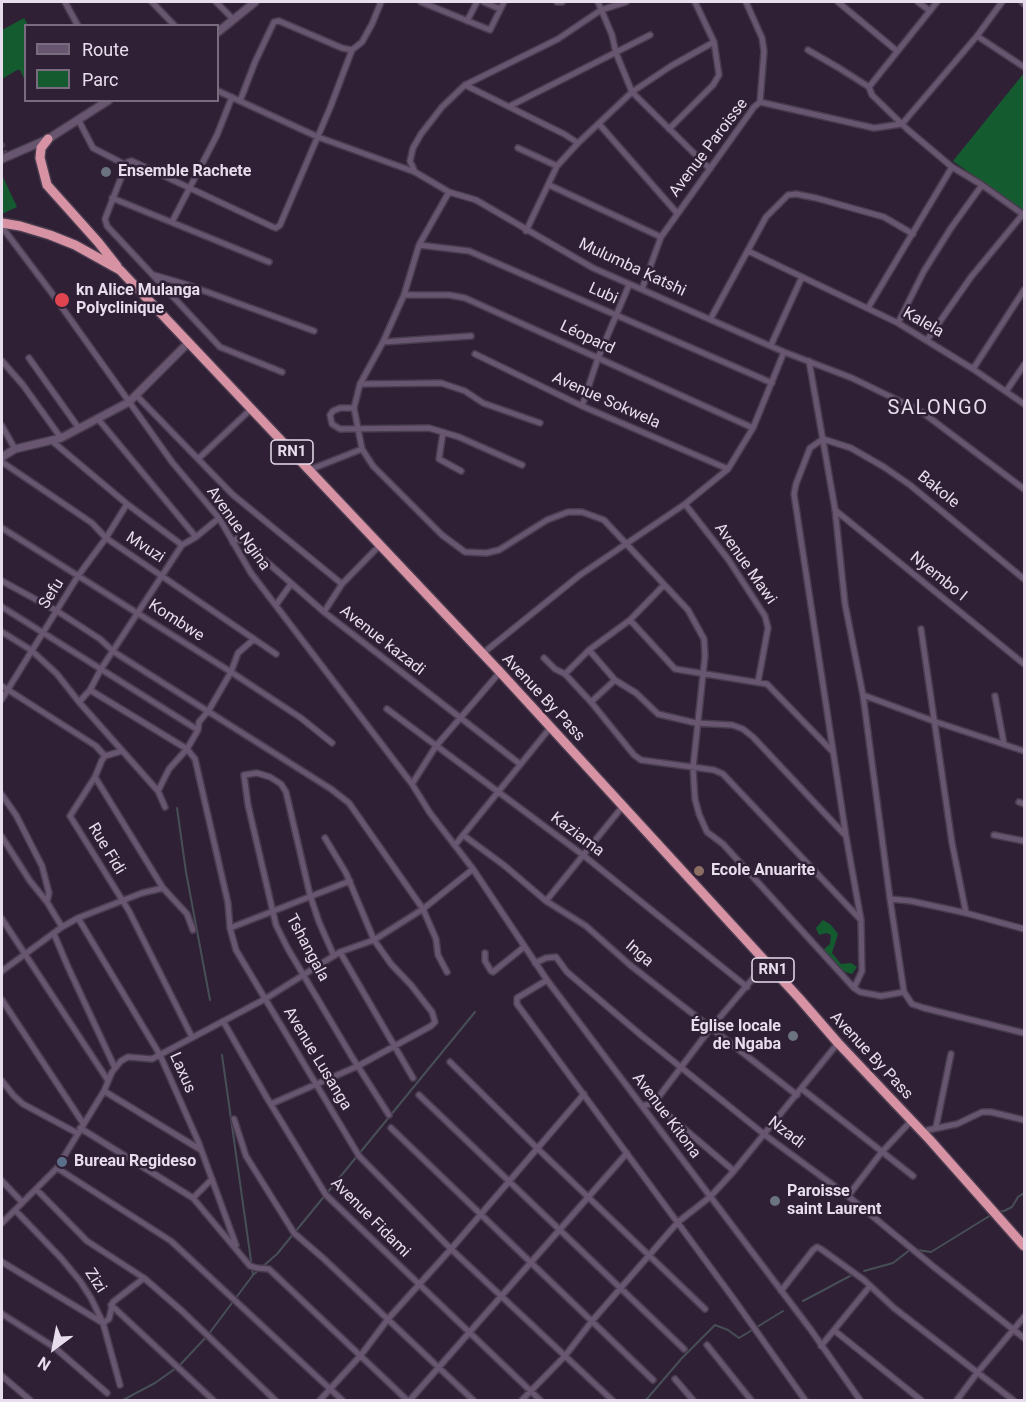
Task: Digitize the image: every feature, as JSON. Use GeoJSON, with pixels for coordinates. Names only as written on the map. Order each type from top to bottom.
{"type":"FeatureCollection","features":[{"type":"Feature","properties":{"kind":"highway"},"geometry":{"type":"LineString","coordinates":[[48,139],[41,148],[40,158],[40,167],[47,185],[120,270]]}},
{"type":"Feature","properties":{"kind":"highway","name":"Avenue By Pass"},"geometry":{"type":"LineString","coordinates":[[2,225],[20,226],[50,235],[120,270],[500,672],[838,1043],[930,1140],[1024,1246]]}},
{"type":"Feature","properties":{"kind":"street"},"geometry":{"type":"LineString","coordinates":[[65,2],[77,24]]}},
{"type":"Feature","properties":{"kind":"street"},"geometry":{"type":"LineString","coordinates":[[152,2],[173,24]]}},
{"type":"Feature","properties":{"kind":"street"},"geometry":{"type":"LineString","coordinates":[[216,2],[234,20]]}},
{"type":"Feature","properties":{"kind":"street"},"geometry":{"type":"LineString","coordinates":[[219,31],[255,2]]}},
{"type":"Feature","properties":{"kind":"street"},"geometry":{"type":"LineString","coordinates":[[282,372],[220,347],[107,226],[105,219],[126,165],[132,161],[276,228],[280,225],[352,50],[362,42],[381,2]]}},
{"type":"Feature","properties":{"kind":"street"},"geometry":{"type":"LineString","coordinates":[[421,2],[490,30],[504,2]]}},
{"type":"Feature","properties":{"kind":"street"},"geometry":{"type":"LineString","coordinates":[[467,21],[477,2]]}},
{"type":"Feature","properties":{"kind":"street"},"geometry":{"type":"LineString","coordinates":[[484,2],[500,9]]}},
{"type":"Feature","properties":{"kind":"street"},"geometry":{"type":"LineString","coordinates":[[557,2],[562,2]]}},
{"type":"Feature","properties":{"kind":"street"},"geometry":{"type":"LineString","coordinates":[[598,2],[632,92],[710,169]]}},
{"type":"Feature","properties":{"kind":"street"},"geometry":{"type":"LineString","coordinates":[[415,172],[410,161],[413,148],[421,134],[465,85],[558,39],[601,10],[626,2]]}},
{"type":"Feature","properties":{"kind":"street"},"geometry":{"type":"LineString","coordinates":[[669,129],[717,80],[719,69],[714,42],[695,2]]}},
{"type":"Feature","properties":{"kind":"street"},"geometry":{"type":"LineString","coordinates":[[746,2],[762,38],[764,51],[760,102]]}},
{"type":"Feature","properties":{"kind":"street"},"geometry":{"type":"LineString","coordinates":[[838,2],[897,51]]}},
{"type":"Feature","properties":{"kind":"street"},"geometry":{"type":"LineString","coordinates":[[918,2],[930,10]]}},
{"type":"Feature","properties":{"kind":"street"},"geometry":{"type":"LineString","coordinates":[[869,87],[937,2]]}},
{"type":"Feature","properties":{"kind":"street"},"geometry":{"type":"LineString","coordinates":[[902,124],[977,36],[1002,2]]}},
{"type":"Feature","properties":{"kind":"street"},"geometry":{"type":"LineString","coordinates":[[240,101],[274,22],[279,21],[342,48],[352,50]]}},
{"type":"Feature","properties":{"kind":"street"},"geometry":{"type":"LineString","coordinates":[[510,106],[650,35]]}},
{"type":"Feature","properties":{"kind":"street"},"geometry":{"type":"LineString","coordinates":[[977,36],[1024,67]]}},
{"type":"Feature","properties":{"kind":"street"},"geometry":{"type":"LineString","coordinates":[[526,231],[557,166],[578,143],[632,92],[671,66],[714,42]]}},
{"type":"Feature","properties":{"kind":"street"},"geometry":{"type":"LineString","coordinates":[[808,50],[869,87],[872,95],[902,124],[952,167],[1024,214],[971,277],[927,340]]}},
{"type":"Feature","properties":{"kind":"street"},"geometry":{"type":"LineString","coordinates":[[465,85],[510,106],[578,143]]}},
{"type":"Feature","properties":{"kind":"street","name":"Mulumba Katshi"},"geometry":{"type":"LineString","coordinates":[[219,91],[318,137],[415,172],[449,192],[476,200],[593,268],[784,352],[852,378],[922,412],[1024,489]]}},
{"type":"Feature","properties":{"kind":"street"},"geometry":{"type":"LineString","coordinates":[[172,222],[217,135],[232,97]]}},
{"type":"Feature","properties":{"kind":"street"},"geometry":{"type":"LineString","coordinates":[[2,159],[48,139],[106,102]]}},
{"type":"Feature","properties":{"kind":"street","name":"Avenue Paroisse"},"geometry":{"type":"LineString","coordinates":[[642,289],[661,237],[754,107],[760,102],[874,128],[902,124]]}},
{"type":"Feature","properties":{"kind":"street"},"geometry":{"type":"LineString","coordinates":[[79,121],[93,148],[126,165]]}},
{"type":"Feature","properties":{"kind":"street"},"geometry":{"type":"LineString","coordinates":[[599,124],[677,213]]}},
{"type":"Feature","properties":{"kind":"street"},"geometry":{"type":"LineString","coordinates":[[518,148],[557,166]]}},
{"type":"Feature","properties":{"kind":"street"},"geometry":{"type":"LineString","coordinates":[[868,308],[952,167]]}},
{"type":"Feature","properties":{"kind":"street"},"geometry":{"type":"LineString","coordinates":[[549,185],[661,237]]}},
{"type":"Feature","properties":{"kind":"street"},"geometry":{"type":"LineString","coordinates":[[898,323],[924,271],[982,185]]}},
{"type":"Feature","properties":{"kind":"street"},"geometry":{"type":"LineString","coordinates":[[449,192],[419,245],[404,295],[360,384],[354,408],[362,449],[373,466],[435,529],[465,552],[486,553],[499,550],[547,520],[568,512],[582,512],[604,520],[663,586],[688,610],[704,639],[703,674],[693,768],[695,799],[707,832],[723,844],[854,988],[860,992],[881,996],[904,992]]}},
{"type":"Feature","properties":{"kind":"street"},"geometry":{"type":"LineString","coordinates":[[711,318],[766,217],[788,195],[796,194],[884,217],[914,234]]}},
{"type":"Feature","properties":{"kind":"street"},"geometry":{"type":"LineString","coordinates":[[112,198],[269,262]]}},
{"type":"Feature","properties":{"kind":"street","name":"Avenue Ngina"},"geometry":{"type":"LineString","coordinates":[[2,225],[172,462],[219,518],[251,573],[411,784],[454,845]]}},
{"type":"Feature","properties":{"kind":"street","name":"Lubi"},"geometry":{"type":"LineString","coordinates":[[419,245],[469,251],[772,383]]}},
{"type":"Feature","properties":{"kind":"street","name":"Kalela"},"geometry":{"type":"LineString","coordinates":[[748,251],[898,323],[974,369],[1024,404]]}},
{"type":"Feature","properties":{"kind":"street"},"geometry":{"type":"LineString","coordinates":[[153,274],[314,331]]}},
{"type":"Feature","properties":{"kind":"street"},"geometry":{"type":"LineString","coordinates":[[771,345],[784,312],[802,277]]}},
{"type":"Feature","properties":{"kind":"street"},"geometry":{"type":"LineString","coordinates":[[582,406],[598,358],[629,285]]}},
{"type":"Feature","properties":{"kind":"street"},"geometry":{"type":"LineString","coordinates":[[974,369],[1024,290]]}},
{"type":"Feature","properties":{"kind":"street","name":"Léopard"},"geometry":{"type":"LineString","coordinates":[[404,295],[459,296],[753,428]]}},
{"type":"Feature","properties":{"kind":"street"},"geometry":{"type":"LineString","coordinates":[[382,342],[471,336]]}},
{"type":"Feature","properties":{"kind":"street"},"geometry":{"type":"LineString","coordinates":[[2,457],[15,449],[61,438],[129,402],[189,342]]}},
{"type":"Feature","properties":{"kind":"street"},"geometry":{"type":"LineString","coordinates":[[482,654],[580,575],[685,504],[728,469],[753,428],[784,352]]}},
{"type":"Feature","properties":{"kind":"street","name":"Avenue Sokwela"},"geometry":{"type":"LineString","coordinates":[[475,354],[582,406],[728,469]]}},
{"type":"Feature","properties":{"kind":"street"},"geometry":{"type":"LineString","coordinates":[[29,358],[78,427]]}},
{"type":"Feature","properties":{"kind":"street"},"geometry":{"type":"LineString","coordinates":[[2,361],[61,438]]}},
{"type":"Feature","properties":{"kind":"street"},"geometry":{"type":"LineString","coordinates":[[809,361],[835,510],[845,604],[863,695],[904,992],[912,1004],[1024,1033]]}},
{"type":"Feature","properties":{"kind":"street"},"geometry":{"type":"LineString","coordinates":[[1006,390],[1024,365]]}},
{"type":"Feature","properties":{"kind":"street"},"geometry":{"type":"LineString","coordinates":[[360,384],[441,383],[465,391],[483,403],[540,423]]}},
{"type":"Feature","properties":{"kind":"street"},"geometry":{"type":"LineString","coordinates":[[136,395],[232,494],[342,584]]}},
{"type":"Feature","properties":{"kind":"street"},"geometry":{"type":"LineString","coordinates":[[354,408],[336,409],[330,415],[335,428],[359,430],[429,428],[522,465]]}},
{"type":"Feature","properties":{"kind":"street"},"geometry":{"type":"LineString","coordinates":[[198,459],[251,409]]}},
{"type":"Feature","properties":{"kind":"street"},"geometry":{"type":"LineString","coordinates":[[98,419],[196,537]]}},
{"type":"Feature","properties":{"kind":"street"},"geometry":{"type":"LineString","coordinates":[[2,426],[15,449]]}},
{"type":"Feature","properties":{"kind":"street"},"geometry":{"type":"LineString","coordinates":[[443,432],[439,459],[461,471]]}},
{"type":"Feature","properties":{"kind":"street"},"geometry":{"type":"LineString","coordinates":[[823,439],[810,448],[794,494],[861,920],[862,970],[854,988]]}},
{"type":"Feature","properties":{"kind":"street","name":"Bakole"},"geometry":{"type":"LineString","coordinates":[[823,439],[851,448],[910,485],[1024,579]]}},
{"type":"Feature","properties":{"kind":"street"},"geometry":{"type":"LineString","coordinates":[[52,441],[127,504],[182,545]]}},
{"type":"Feature","properties":{"kind":"street"},"geometry":{"type":"LineString","coordinates":[[309,470],[362,449]]}},
{"type":"Feature","properties":{"kind":"street","name":"Mvuzi"},"geometry":{"type":"LineString","coordinates":[[2,462],[92,523],[106,538],[276,654]]}},
{"type":"Feature","properties":{"kind":"street","name":"Sefu"},"geometry":{"type":"LineString","coordinates":[[2,699],[4,688],[127,504]]}},
{"type":"Feature","properties":{"kind":"street","name":"Avenue Mawi"},"geometry":{"type":"LineString","coordinates":[[685,504],[728,559],[765,616],[768,628],[758,682]]}},
{"type":"Feature","properties":{"kind":"street","name":"Nyembo I"},"geometry":{"type":"LineString","coordinates":[[835,510],[1024,664]]}},
{"type":"Feature","properties":{"kind":"street"},"geometry":{"type":"LineString","coordinates":[[79,702],[90,690],[101,669],[182,545],[219,518]]}},
{"type":"Feature","properties":{"kind":"street","name":"Kombwe"},"geometry":{"type":"LineString","coordinates":[[2,528],[231,672],[301,718],[332,743]]}},
{"type":"Feature","properties":{"kind":"street","name":"Avenue kazadi"},"geometry":{"type":"LineString","coordinates":[[232,543],[236,539],[243,541],[324,612],[520,764]]}},
{"type":"Feature","properties":{"kind":"street"},"geometry":{"type":"LineString","coordinates":[[324,612],[342,584],[380,545]]}},
{"type":"Feature","properties":{"kind":"street"},"geometry":{"type":"LineString","coordinates":[[2,580],[57,611],[100,639],[114,652],[209,710],[349,803],[423,909],[436,939],[438,955],[447,972]]}},
{"type":"Feature","properties":{"kind":"street"},"geometry":{"type":"LineString","coordinates":[[276,605],[291,584]]}},
{"type":"Feature","properties":{"kind":"street"},"geometry":{"type":"LineString","coordinates":[[564,674],[589,650],[630,620],[663,586]]}},
{"type":"Feature","properties":{"kind":"street"},"geometry":{"type":"LineString","coordinates":[[2,607],[198,730]]}},
{"type":"Feature","properties":{"kind":"street"},"geometry":{"type":"LineString","coordinates":[[630,620],[675,669],[767,684],[834,753]]}},
{"type":"Feature","properties":{"kind":"street"},"geometry":{"type":"LineString","coordinates":[[921,629],[952,843],[966,913]]}},
{"type":"Feature","properties":{"kind":"street"},"geometry":{"type":"LineString","coordinates":[[2,632],[31,650],[57,674],[158,791],[165,807]]}},
{"type":"Feature","properties":{"kind":"street"},"geometry":{"type":"LineString","coordinates":[[158,791],[169,769],[187,749],[198,730],[199,722],[209,710],[231,672],[237,653],[254,639]]}},
{"type":"Feature","properties":{"kind":"street"},"geometry":{"type":"LineString","coordinates":[[589,650],[615,680],[636,693],[658,714],[696,723],[732,725],[743,729],[846,836]]}},
{"type":"Feature","properties":{"kind":"street"},"geometry":{"type":"LineString","coordinates":[[544,658],[564,674],[591,702],[634,755],[641,760],[714,770],[723,774],[861,920]]}},
{"type":"Feature","properties":{"kind":"street"},"geometry":{"type":"LineString","coordinates":[[411,784],[436,746],[459,717],[500,672]]}},
{"type":"Feature","properties":{"kind":"street"},"geometry":{"type":"LineString","coordinates":[[591,702],[615,680]]}},
{"type":"Feature","properties":{"kind":"street"},"geometry":{"type":"LineString","coordinates":[[4,688],[96,746],[105,756],[122,751]]}},
{"type":"Feature","properties":{"kind":"street"},"geometry":{"type":"LineString","coordinates":[[90,690],[187,749]]}},
{"type":"Feature","properties":{"kind":"street"},"geometry":{"type":"LineString","coordinates":[[863,695],[1024,751]]}},
{"type":"Feature","properties":{"kind":"street"},"geometry":{"type":"LineString","coordinates":[[995,696],[1004,744]]}},
{"type":"Feature","properties":{"kind":"street","name":"Kaziama"},"geometry":{"type":"LineString","coordinates":[[387,709],[583,855],[747,987]]}},
{"type":"Feature","properties":{"kind":"street"},"geometry":{"type":"LineString","coordinates":[[454,845],[550,728]]}},
{"type":"Feature","properties":{"kind":"street","name":"Avenue Lusanga"},"geometry":{"type":"LineString","coordinates":[[187,749],[198,765],[236,950],[359,1156],[501,1298],[612,1401]]}},
{"type":"Feature","properties":{"kind":"street","name":"Rue Fidi"},"geometry":{"type":"LineString","coordinates":[[105,756],[95,777],[70,816],[123,902],[192,1037]]}},
{"type":"Feature","properties":{"kind":"street","name":"Tshangala"},"geometry":{"type":"LineString","coordinates":[[310,896],[286,792],[281,784],[270,777],[257,773],[243,776],[276,925],[288,949],[389,1115]]}},
{"type":"Feature","properties":{"kind":"street"},"geometry":{"type":"LineString","coordinates":[[95,777],[163,888],[185,911],[193,930]]}},
{"type":"Feature","properties":{"kind":"street"},"geometry":{"type":"LineString","coordinates":[[2,795],[16,815],[42,866],[49,893],[47,902]]}},
{"type":"Feature","properties":{"kind":"street"},"geometry":{"type":"LineString","coordinates":[[546,900],[623,806]]}},
{"type":"Feature","properties":{"kind":"street","name":"Inga"},"geometry":{"type":"LineString","coordinates":[[463,835],[546,900],[586,926],[630,965],[797,1095]]}},
{"type":"Feature","properties":{"kind":"street"},"geometry":{"type":"LineString","coordinates":[[994,836],[1024,842]]}},
{"type":"Feature","properties":{"kind":"street"},"geometry":{"type":"LineString","coordinates":[[2,837],[62,927]]}},
{"type":"Feature","properties":{"kind":"street"},"geometry":{"type":"LineString","coordinates":[[271,1104],[358,1066],[432,1026],[435,1019],[374,940],[350,881],[326,837]]}},
{"type":"Feature","properties":{"kind":"street","name":"Avenue Kitona"},"geometry":{"type":"LineString","coordinates":[[454,845],[473,869],[547,980],[861,1401]]}},
{"type":"Feature","properties":{"kind":"street"},"geometry":{"type":"LineString","coordinates":[[2,1223],[57,1168],[104,1091],[107,1079],[115,1068],[128,1057],[145,1060],[160,1055],[265,999],[340,952],[374,940],[423,909],[473,869]]}},
{"type":"Feature","properties":{"kind":"street"},"geometry":{"type":"LineString","coordinates":[[230,928],[350,881]]}},
{"type":"Feature","properties":{"kind":"street"},"geometry":{"type":"LineString","coordinates":[[2,971],[78,918],[142,893],[163,888]]}},
{"type":"Feature","properties":{"kind":"street"},"geometry":{"type":"LineString","coordinates":[[310,896],[334,956]]}},
{"type":"Feature","properties":{"kind":"street"},"geometry":{"type":"LineString","coordinates":[[890,899],[911,901],[966,913],[1024,929]]}},
{"type":"Feature","properties":{"kind":"street","name":"Laxus"},"geometry":{"type":"LineString","coordinates":[[78,918],[160,1055],[201,1150],[237,1250]]}},
{"type":"Feature","properties":{"kind":"street"},"geometry":{"type":"LineString","coordinates":[[2,919],[107,1079]]}},
{"type":"Feature","properties":{"kind":"street"},"geometry":{"type":"LineString","coordinates":[[54,934],[115,1068]]}},
{"type":"Feature","properties":{"kind":"street"},"geometry":{"type":"LineString","coordinates":[[485,952],[485,961],[494,972],[524,947]]}},
{"type":"Feature","properties":{"kind":"street"},"geometry":{"type":"LineString","coordinates":[[340,952],[413,1078]]}},
{"type":"Feature","properties":{"kind":"street","name":"Nzadi"},"geometry":{"type":"LineString","coordinates":[[536,963],[546,958],[556,957],[567,972],[642,1036],[765,1135],[848,1196],[1024,1338]]}},
{"type":"Feature","properties":{"kind":"street"},"geometry":{"type":"LineString","coordinates":[[642,1106],[654,1103],[710,1029],[766,963]]}},
{"type":"Feature","properties":{"kind":"street"},"geometry":{"type":"LineString","coordinates":[[547,980],[517,998],[517,1004],[678,1222],[805,1401]]}},
{"type":"Feature","properties":{"kind":"street"},"geometry":{"type":"LineString","coordinates":[[2,1000],[80,1128]]}},
{"type":"Feature","properties":{"kind":"street","name":"Avenue Fidami"},"geometry":{"type":"LineString","coordinates":[[223,1021],[326,1195],[540,1401]]}},
{"type":"Feature","properties":{"kind":"street"},"geometry":{"type":"LineString","coordinates":[[522,1401],[565,1356],[592,1321],[678,1222],[710,1197],[734,1171],[838,1043]]}},
{"type":"Feature","properties":{"kind":"street"},"geometry":{"type":"LineString","coordinates":[[936,1127],[951,1054]]}},
{"type":"Feature","properties":{"kind":"street"},"geometry":{"type":"LineString","coordinates":[[450,1062],[705,1309]]}},
{"type":"Feature","properties":{"kind":"street"},"geometry":{"type":"LineString","coordinates":[[2,1081],[23,1104],[80,1128],[193,1198],[250,1266],[269,1269],[408,1401],[627,1153]]}},
{"type":"Feature","properties":{"kind":"street"},"geometry":{"type":"LineString","coordinates":[[802,1089],[913,1176]]}},
{"type":"Feature","properties":{"kind":"street"},"geometry":{"type":"LineString","coordinates":[[104,1091],[201,1150]]}},
{"type":"Feature","properties":{"kind":"street"},"geometry":{"type":"LineString","coordinates":[[320,1401],[388,1319],[584,1094]]}},
{"type":"Feature","properties":{"kind":"street"},"geometry":{"type":"LineString","coordinates":[[419,1095],[684,1349]]}},
{"type":"Feature","properties":{"kind":"street"},"geometry":{"type":"LineString","coordinates":[[654,1103],[734,1171]]}},
{"type":"Feature","properties":{"kind":"street"},"geometry":{"type":"LineString","coordinates":[[930,1140],[926,1132],[936,1127],[957,1124],[982,1112],[1024,1120]]}},
{"type":"Feature","properties":{"kind":"street"},"geometry":{"type":"LineString","coordinates":[[234,1119],[246,1156],[294,1233],[473,1401]]}},
{"type":"Feature","properties":{"kind":"street"},"geometry":{"type":"LineString","coordinates":[[848,1196],[881,1153],[911,1120]]}},
{"type":"Feature","properties":{"kind":"street"},"geometry":{"type":"LineString","coordinates":[[391,1128],[653,1380]]}},
{"type":"Feature","properties":{"kind":"street"},"geometry":{"type":"LineString","coordinates":[[57,1168],[171,1241],[342,1401]]}},
{"type":"Feature","properties":{"kind":"street"},"geometry":{"type":"LineString","coordinates":[[193,1198],[212,1179]]}},
{"type":"Feature","properties":{"kind":"street"},"geometry":{"type":"LineString","coordinates":[[2,1181],[22,1202]]}},
{"type":"Feature","properties":{"kind":"street"},"geometry":{"type":"LineString","coordinates":[[36,1189],[87,1241],[144,1278],[182,1311],[275,1401]]}},
{"type":"Feature","properties":{"kind":"street","name":"Zizi"},"geometry":{"type":"LineString","coordinates":[[15,1210],[80,1281],[91,1298],[103,1323],[120,1385]]}},
{"type":"Feature","properties":{"kind":"street"},"geometry":{"type":"LineString","coordinates":[[781,1291],[817,1247],[870,1286],[894,1308],[1013,1401]]}},
{"type":"Feature","properties":{"kind":"street"},"geometry":{"type":"LineString","coordinates":[[2,1262],[103,1323],[109,1319],[111,1305],[144,1278]]}},
{"type":"Feature","properties":{"kind":"street"},"geometry":{"type":"LineString","coordinates":[[821,1346],[870,1286]]}},
{"type":"Feature","properties":{"kind":"street"},"geometry":{"type":"LineString","coordinates":[[111,1305],[179,1366],[213,1401]]}},
{"type":"Feature","properties":{"kind":"street"},"geometry":{"type":"LineString","coordinates":[[2,1314],[54,1347],[107,1393]]}},
{"type":"Feature","properties":{"kind":"street"},"geometry":{"type":"LineString","coordinates":[[957,1401],[977,1373],[1024,1317]]}},
{"type":"Feature","properties":{"kind":"street"},"geometry":{"type":"LineString","coordinates":[[835,1331],[921,1401]]}},
{"type":"Feature","properties":{"kind":"street"},"geometry":{"type":"LineString","coordinates":[[707,1346],[751,1401]]}},
{"type":"Feature","properties":{"kind":"street"},"geometry":{"type":"LineString","coordinates":[[2,1376],[30,1401]]}},
{"type":"Feature","properties":{"kind":"street"},"geometry":{"type":"LineString","coordinates":[[675,1379],[693,1401]]}},
{"type":"Feature","properties":{"kind":"green space"},"geometry":{"type":"Polygon","coordinates":[[[24,18],[27,24],[24,24],[24,78],[20,70],[17,70],[2,79],[2,30],[24,18]]]}},
{"type":"Feature","properties":{"kind":"green space"},"geometry":{"type":"Polygon","coordinates":[[[1024,73],[1024,212],[953,161],[1024,73]]]}},
{"type":"Feature","properties":{"kind":"green space"},"geometry":{"type":"Polygon","coordinates":[[[2,175],[17,207],[2,214],[2,175]]]}},
{"type":"Feature","properties":{"kind":"green space"},"geometry":{"type":"Polygon","coordinates":[[[823,920],[831,925],[838,934],[832,953],[841,964],[851,963],[857,967],[852,974],[839,970],[829,961],[823,950],[830,944],[831,935],[826,933],[819,935],[816,928],[823,920]]]}},
{"type":"Feature","properties":{"kind":"waterway"},"geometry":{"type":"LineString","coordinates":[[177,808],[186,872],[210,1000]]}},
{"type":"Feature","properties":{"kind":"waterway"},"geometry":{"type":"LineString","coordinates":[[123,1400],[155,1383],[179,1366],[208,1335],[253,1275],[277,1254],[475,1012]]}},
{"type":"Feature","properties":{"kind":"waterway"},"geometry":{"type":"LineString","coordinates":[[222,1055],[253,1275]]}},
{"type":"Feature","properties":{"kind":"waterway"},"geometry":{"type":"LineString","coordinates":[[996,1212],[1012,1207],[1018,1197],[1024,1193]]}},
{"type":"Feature","properties":{"kind":"waterway"},"geometry":{"type":"LineString","coordinates":[[864,1271],[893,1263],[911,1249],[931,1252],[991,1215]]}},
{"type":"Feature","properties":{"kind":"waterway"},"geometry":{"type":"LineString","coordinates":[[803,1301],[850,1276]]}},
{"type":"Feature","properties":{"kind":"waterway"},"geometry":{"type":"LineString","coordinates":[[646,1400],[682,1358],[715,1325],[739,1338],[783,1311]]}},
{"type":"Feature","properties":{"kind":"tunnel"},"geometry":{"type":"LineString","coordinates":[[2,143],[6,157]]}},
{"type":"Feature","properties":{"kind":"place","name":"Ensemble Rachete"},"geometry":{"type":"Point","coordinates":[106,172]}},
{"type":"Feature","properties":{"kind":"place","name":"kn Alice Mulanga Polyclinique"},"geometry":{"type":"Point","coordinates":[62,300]}},
{"type":"Feature","properties":{"kind":"place","name":"Ecole Anuarite"},"geometry":{"type":"Point","coordinates":[699,871]}},
{"type":"Feature","properties":{"kind":"place","name":"Église locale de Ngaba"},"geometry":{"type":"Point","coordinates":[793,1036]}},
{"type":"Feature","properties":{"kind":"place","name":"Bureau Regideso"},"geometry":{"type":"Point","coordinates":[62,1162]}},
{"type":"Feature","properties":{"kind":"place","name":"Paroisse saint Laurent"},"geometry":{"type":"Point","coordinates":[775,1201]}},
{"type":"Feature","properties":{"kind":"district","name":"SALONGO"},"geometry":{"type":"Point","coordinates":[938,409]}}]}
